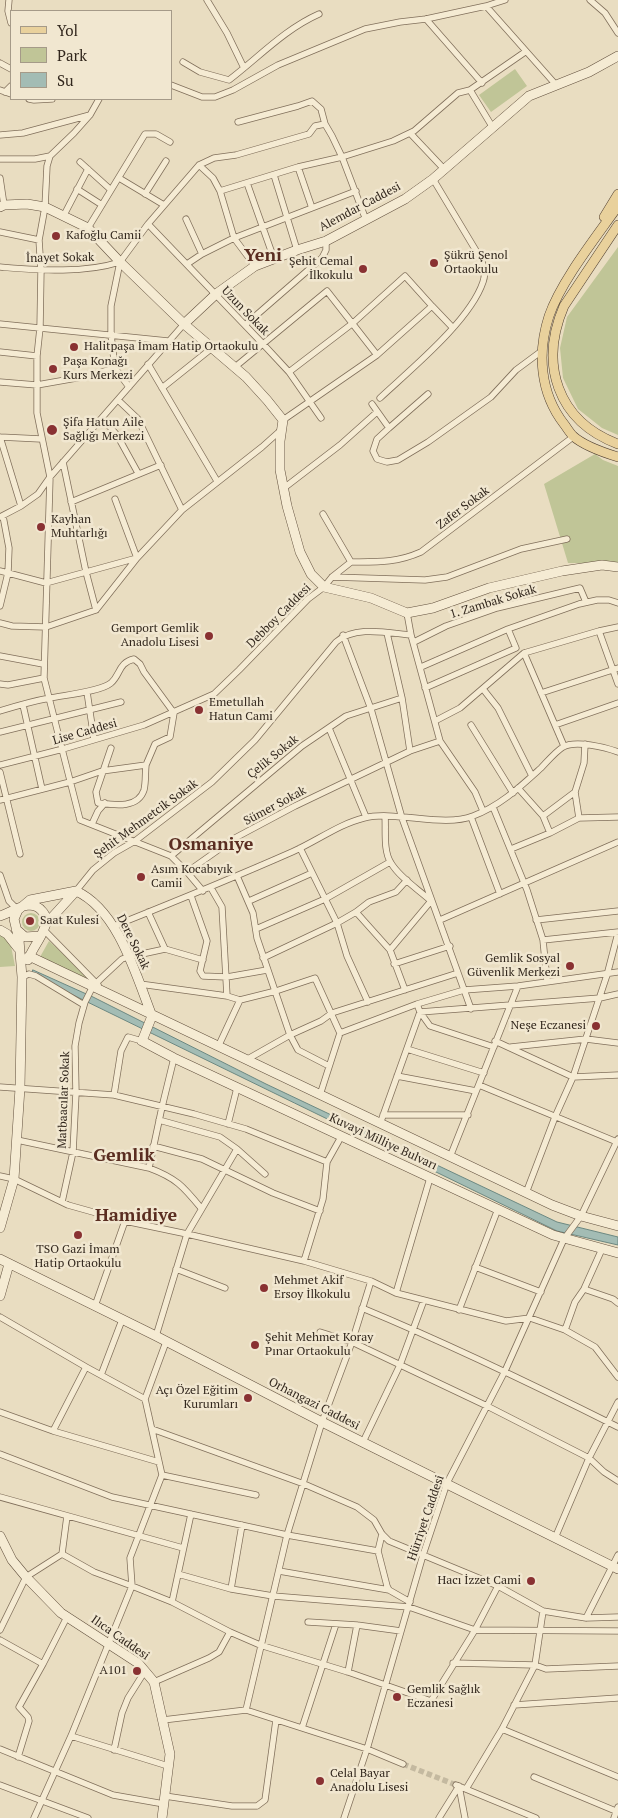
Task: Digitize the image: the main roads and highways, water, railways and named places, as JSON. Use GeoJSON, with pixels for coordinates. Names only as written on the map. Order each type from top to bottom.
{"type":"FeatureCollection","features":[{"type":"Feature","properties":{"kind":"main road"},"geometry":{"type":"LineString","coordinates":[[582,258],[618,194]]}},
{"type":"Feature","properties":{"kind":"main road"},"geometry":{"type":"LineString","coordinates":[[618,206],[558,295],[544,338],[544,384],[550,402],[559,418],[574,436],[602,452],[618,458]]}},
{"type":"Feature","properties":{"kind":"main road"},"geometry":{"type":"LineString","coordinates":[[618,225],[564,306],[557,320],[553,340],[553,366],[556,381],[563,399],[572,414],[586,427],[618,444]]}},
{"type":"Feature","properties":{"kind":"main road"},"geometry":{"type":"LineString","coordinates":[[591,264],[618,232]]}},
{"type":"Feature","properties":{"kind":"water"},"geometry":{"type":"Polygon","coordinates":[[[33,970],[93,997],[266,1084],[557,1222],[618,1237],[618,1245],[557,1231],[32,975],[33,970]]]}},
{"type":"Feature","properties":{"kind":"tunnel"},"geometry":{"type":"LineString","coordinates":[[403,1764],[456,1785]]}},
{"type":"Feature","properties":{"kind":"place","name":"Kafoğlu Camii"},"geometry":{"type":"Point","coordinates":[56,236]}},
{"type":"Feature","properties":{"kind":"place","name":"Şükrü Şenol Ortaokulu"},"geometry":{"type":"Point","coordinates":[434,263]}},
{"type":"Feature","properties":{"kind":"place","name":"Şehit Cemal İlkokulu"},"geometry":{"type":"Point","coordinates":[363,269]}},
{"type":"Feature","properties":{"kind":"place","name":"Halitpaşa İmam Hatip Ortaokulu"},"geometry":{"type":"Point","coordinates":[74,347]}},
{"type":"Feature","properties":{"kind":"place","name":"Paşa Konağı Kurs Merkezi"},"geometry":{"type":"Point","coordinates":[53,369]}},
{"type":"Feature","properties":{"kind":"place","name":"Şifa Hatun Aile Sağlığı Merkezi"},"geometry":{"type":"Point","coordinates":[52,430]}},
{"type":"Feature","properties":{"kind":"place","name":"Kayhan Muhtarlığı"},"geometry":{"type":"Point","coordinates":[41,527]}},
{"type":"Feature","properties":{"kind":"place","name":"Gemport Gemlik Anadolu Lisesi"},"geometry":{"type":"Point","coordinates":[209,636]}},
{"type":"Feature","properties":{"kind":"place","name":"Emetullah Hatun Cami"},"geometry":{"type":"Point","coordinates":[199,710]}},
{"type":"Feature","properties":{"kind":"place","name":"Asım Kocabıyık Camii"},"geometry":{"type":"Point","coordinates":[141,877]}},
{"type":"Feature","properties":{"kind":"place","name":"Saat Kulesi"},"geometry":{"type":"Point","coordinates":[30,921]}},
{"type":"Feature","properties":{"kind":"place","name":"Gemlik Sosyal Güvenlik Merkezi"},"geometry":{"type":"Point","coordinates":[570,966]}},
{"type":"Feature","properties":{"kind":"place","name":"Neşe Eczanesi"},"geometry":{"type":"Point","coordinates":[596,1026]}},
{"type":"Feature","properties":{"kind":"place","name":"TSO Gazi İmam Hatip Ortaokulu"},"geometry":{"type":"Point","coordinates":[78,1235]}},
{"type":"Feature","properties":{"kind":"place","name":"Mehmet Akif Ersoy İlkokulu"},"geometry":{"type":"Point","coordinates":[264,1288]}},
{"type":"Feature","properties":{"kind":"place","name":"Şehit Mehmet Koray Pınar Ortaokulu"},"geometry":{"type":"Point","coordinates":[255,1345]}},
{"type":"Feature","properties":{"kind":"place","name":"Açı Özel Eğitim Kurumları"},"geometry":{"type":"Point","coordinates":[248,1398]}},
{"type":"Feature","properties":{"kind":"place","name":"Hacı İzzet Cami"},"geometry":{"type":"Point","coordinates":[531,1581]}},
{"type":"Feature","properties":{"kind":"place","name":"A101"},"geometry":{"type":"Point","coordinates":[137,1671]}},
{"type":"Feature","properties":{"kind":"place","name":"Gemlik Sağlık Eczanesi"},"geometry":{"type":"Point","coordinates":[397,1697]}},
{"type":"Feature","properties":{"kind":"place","name":"Celal Bayar Anadolu Lisesi"},"geometry":{"type":"Point","coordinates":[320,1781]}},
{"type":"Feature","properties":{"kind":"district","name":"Yeni"},"geometry":{"type":"Point","coordinates":[263,256]}},
{"type":"Feature","properties":{"kind":"district","name":"Osmaniye"},"geometry":{"type":"Point","coordinates":[211,845]}},
{"type":"Feature","properties":{"kind":"district","name":"Gemlik"},"geometry":{"type":"Point","coordinates":[124,1156]}},
{"type":"Feature","properties":{"kind":"district","name":"Hamidiye"},"geometry":{"type":"Point","coordinates":[136,1216]}}]}
